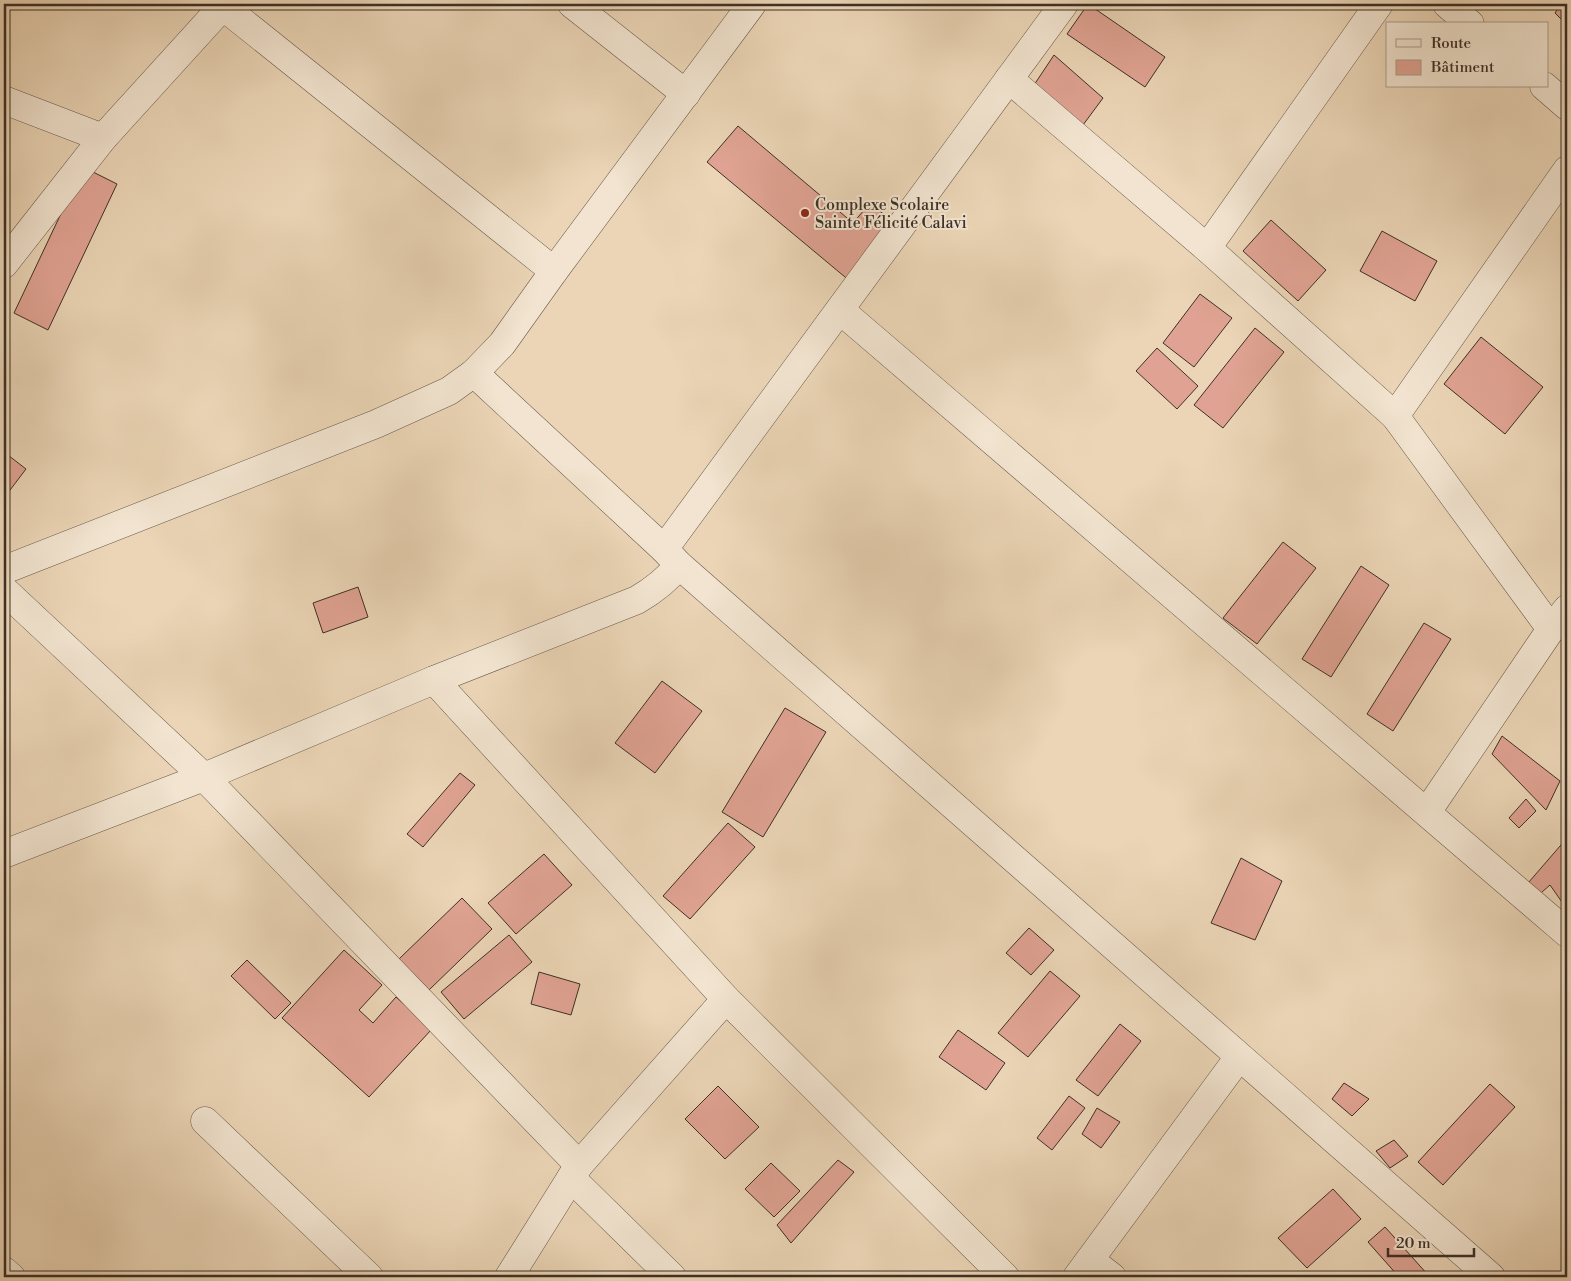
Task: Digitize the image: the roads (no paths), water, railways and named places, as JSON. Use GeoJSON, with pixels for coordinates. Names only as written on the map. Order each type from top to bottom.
{"type":"FeatureCollection","features":[{"type":"Feature","properties":{"kind":"street"},"geometry":{"type":"LineString","coordinates":[[572,4],[686,94]]}},
{"type":"Feature","properties":{"kind":"street"},"geometry":{"type":"LineString","coordinates":[[4,570],[376,424],[449,391],[474,373],[502,344],[752,4]]}},
{"type":"Feature","properties":{"kind":"street"},"geometry":{"type":"LineString","coordinates":[[4,854],[204,777],[434,680],[637,600],[661,584],[672,557],[840,310],[1064,4]]}},
{"type":"Feature","properties":{"kind":"street"},"geometry":{"type":"LineString","coordinates":[[1207,248],[1379,4]]}},
{"type":"Feature","properties":{"kind":"street"},"geometry":{"type":"LineString","coordinates":[[1447,4],[1468,22]]}},
{"type":"Feature","properties":{"kind":"street"},"geometry":{"type":"LineString","coordinates":[[4,264],[103,138],[221,5],[554,271]]}},
{"type":"Feature","properties":{"kind":"street"},"geometry":{"type":"LineString","coordinates":[[1009,79],[1207,248],[1395,416],[1559,619],[1427,812]]}},
{"type":"Feature","properties":{"kind":"street"},"geometry":{"type":"LineString","coordinates":[[1546,88],[1567,106]]}},
{"type":"Feature","properties":{"kind":"street"},"geometry":{"type":"LineString","coordinates":[[4,100],[103,138]]}},
{"type":"Feature","properties":{"kind":"street"},"geometry":{"type":"LineString","coordinates":[[1395,416],[1567,170]]}},
{"type":"Feature","properties":{"kind":"street"},"geometry":{"type":"LineString","coordinates":[[840,310],[1567,933]]}},
{"type":"Feature","properties":{"kind":"street"},"geometry":{"type":"LineString","coordinates":[[474,373],[672,557],[1491,1277]]}},
{"type":"Feature","properties":{"kind":"street"},"geometry":{"type":"LineString","coordinates":[[4,590],[204,777],[575,1171],[672,1277]]}},
{"type":"Feature","properties":{"kind":"street"},"geometry":{"type":"LineString","coordinates":[[434,680],[726,999],[1005,1277]]}},
{"type":"Feature","properties":{"kind":"street"},"geometry":{"type":"LineString","coordinates":[[509,1277],[575,1171],[726,999]]}},
{"type":"Feature","properties":{"kind":"street"},"geometry":{"type":"LineString","coordinates":[[1112,1277],[1084,1268],[1239,1057]]}},
{"type":"Feature","properties":{"kind":"street"},"geometry":{"type":"LineString","coordinates":[[205,1122],[369,1277]]}},
{"type":"Feature","properties":{"kind":"street"},"geometry":{"type":"LineString","coordinates":[[4,1271],[11,1277]]}},
{"type":"Feature","properties":{"kind":"place","name":"Complexe Scolaire Sainte Félicité Calavi"},"geometry":{"type":"Point","coordinates":[805,213]}}]}
